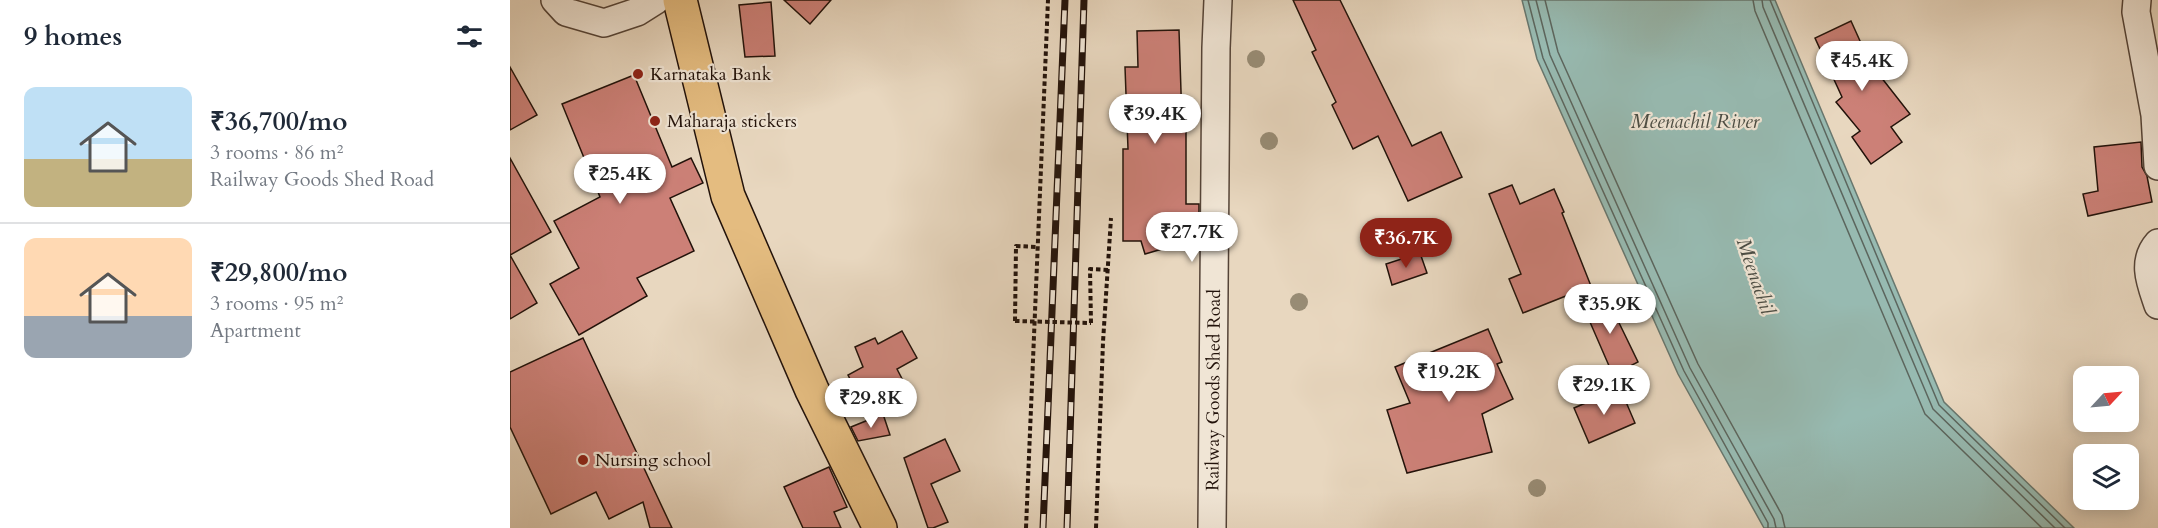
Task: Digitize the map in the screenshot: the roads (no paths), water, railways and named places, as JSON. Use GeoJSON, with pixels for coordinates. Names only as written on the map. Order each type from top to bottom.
{"type":"FeatureCollection","features":[{"type":"Feature","properties":{"kind":"main road"},"geometry":{"type":"LineString","coordinates":[[680,0],[728,196],[813,390],[880,528]]}},
{"type":"Feature","properties":{"kind":"street"},"geometry":{"type":"LineString","coordinates":[[555,0],[566,12],[604,23],[637,12],[656,0]]}},
{"type":"Feature","properties":{"kind":"street","name":"Railway Goods Shed Road"},"geometry":{"type":"LineString","coordinates":[[1212,528],[1218,0]]}},
{"type":"Feature","properties":{"kind":"street"},"geometry":{"type":"LineString","coordinates":[[2137,0],[2136,12],[2155,115],[2158,166]]}},
{"type":"Feature","properties":{"kind":"street"},"geometry":{"type":"LineString","coordinates":[[2158,243],[2153,249],[2147,272],[2158,305]]}},
{"type":"Feature","properties":{"kind":"water","name":"Meenachil River"},"geometry":{"type":"Polygon","coordinates":[[[1522,0],[1775,0],[1944,402],[2074,528],[1764,528],[1678,374],[1537,59],[1522,0]]]}},
{"type":"Feature","properties":{"kind":"railway"},"geometry":{"type":"LineString","coordinates":[[1043,528],[1065,0]]}},
{"type":"Feature","properties":{"kind":"railway"},"geometry":{"type":"LineString","coordinates":[[1067,528],[1084,0]]}},
{"type":"Feature","properties":{"kind":"place","name":"Karnataka Bank"},"geometry":{"type":"Point","coordinates":[638,74]}},
{"type":"Feature","properties":{"kind":"place","name":"Maharaja stickers"},"geometry":{"type":"Point","coordinates":[655,121]}},
{"type":"Feature","properties":{"kind":"place","name":"Nursing school"},"geometry":{"type":"Point","coordinates":[583,460]}},
{"type":"Feature","properties":{"kind":"water label","name":"Meenachil"},"geometry":{"type":"Point","coordinates":[1756,276]}}]}
